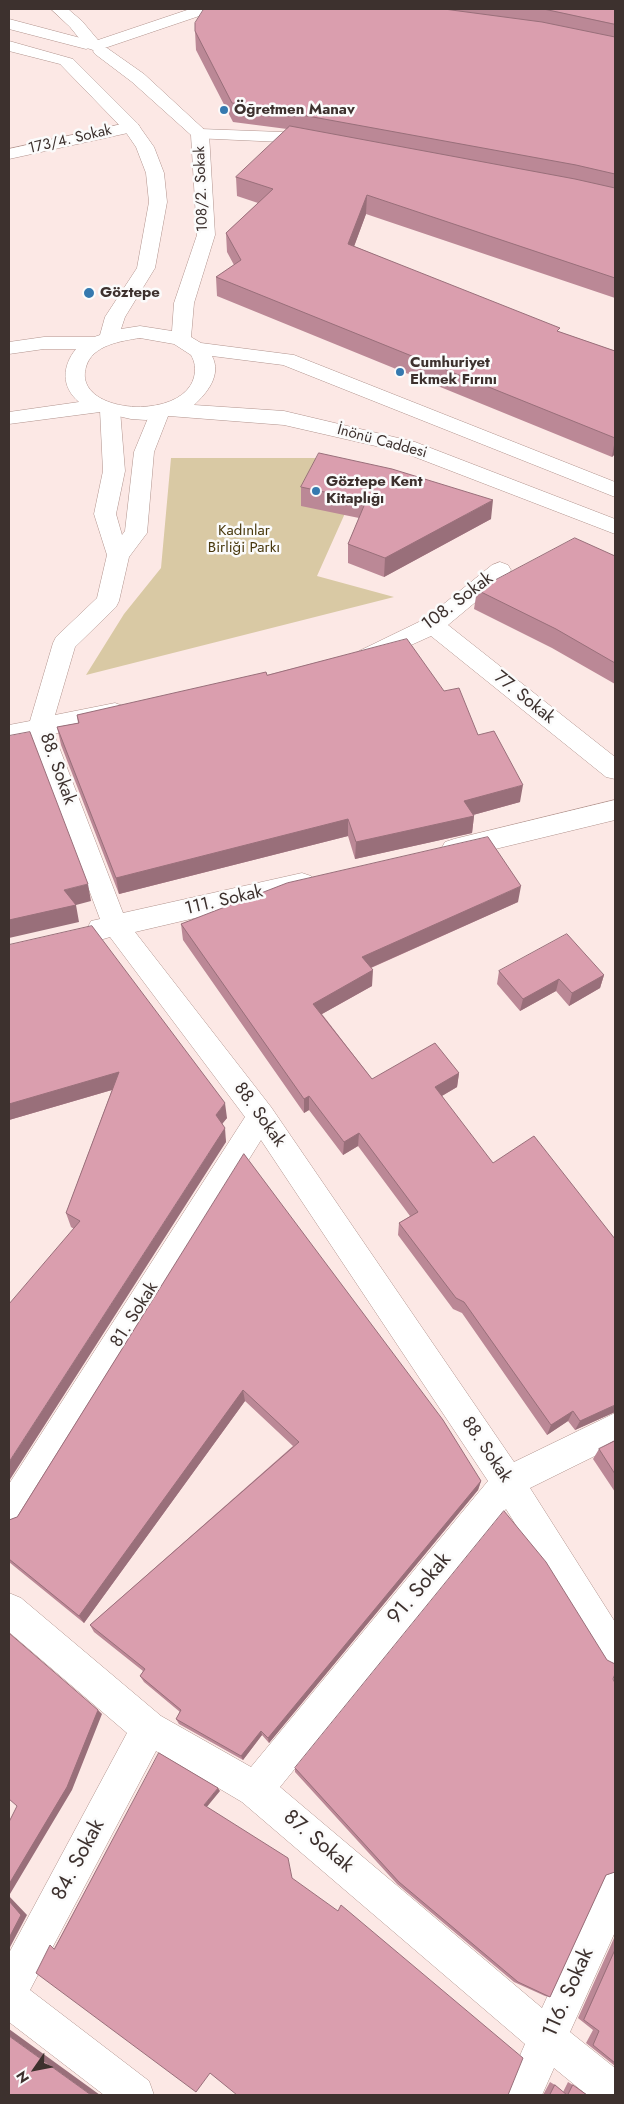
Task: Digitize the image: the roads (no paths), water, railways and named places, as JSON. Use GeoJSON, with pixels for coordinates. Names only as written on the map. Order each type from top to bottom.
{"type":"FeatureCollection","features":[{"type":"Feature","properties":{"kind":"street"},"geometry":{"type":"LineString","coordinates":[[9,46],[79,65],[91,63],[100,58],[76,24],[59,9]]}},
{"type":"Feature","properties":{"kind":"street"},"geometry":{"type":"LineString","coordinates":[[94,47],[206,9]]}},
{"type":"Feature","properties":{"kind":"street","name":"108/2. Sokak"},"geometry":{"type":"LineString","coordinates":[[9,24],[94,47],[138,78],[200,134],[206,235],[184,303],[187,343]]}},
{"type":"Feature","properties":{"kind":"street"},"geometry":{"type":"LineString","coordinates":[[65,61],[131,126],[145,147],[156,173],[158,202],[146,268],[103,340],[88,349],[78,361],[74,374],[77,388],[88,400],[105,408],[135,414],[164,410],[185,401],[198,391],[204,378],[205,366],[200,354],[187,343]]}},
{"type":"Feature","properties":{"kind":"street","name":"173/4. Sokak"},"geometry":{"type":"LineString","coordinates":[[9,154],[131,126]]}},
{"type":"Feature","properties":{"kind":"street"},"geometry":{"type":"LineString","coordinates":[[200,134],[282,137],[328,145]]}},
{"type":"Feature","properties":{"kind":"street"},"geometry":{"type":"LineString","coordinates":[[9,348],[44,343],[103,340],[140,332],[158,332],[187,343],[287,359],[615,490]]}},
{"type":"Feature","properties":{"kind":"street"},"geometry":{"type":"LineString","coordinates":[[9,418],[105,408]]}},
{"type":"Feature","properties":{"kind":"street","name":"88. Sokak"},"geometry":{"type":"LineString","coordinates":[[105,408],[114,471],[105,514],[118,555]]}},
{"type":"Feature","properties":{"kind":"street","name":"88. Sokak"},"geometry":{"type":"LineString","coordinates":[[164,410],[144,452],[136,533],[118,555],[108,601],[64,643],[40,728],[115,925],[261,1116],[508,1482],[615,1653]]}},
{"type":"Feature","properties":{"kind":"street","name":"İnönü Caddesi"},"geometry":{"type":"LineString","coordinates":[[164,410],[284,418],[408,446],[615,528]]}},
{"type":"Feature","properties":{"kind":"street","name":"108. Sokak"},"geometry":{"type":"LineString","coordinates":[[348,662],[367,658],[433,625],[500,570]]}},
{"type":"Feature","properties":{"kind":"street","name":"77. Sokak"},"geometry":{"type":"LineString","coordinates":[[433,625],[615,770]]}},
{"type":"Feature","properties":{"kind":"street"},"geometry":{"type":"LineString","coordinates":[[9,734],[136,707]]}},
{"type":"Feature","properties":{"kind":"street"},"geometry":{"type":"LineString","coordinates":[[433,854],[615,810]]}},
{"type":"Feature","properties":{"kind":"street","name":"111. Sokak"},"geometry":{"type":"LineString","coordinates":[[76,934],[327,877]]}},
{"type":"Feature","properties":{"kind":"street","name":"81. Sokak"},"geometry":{"type":"LineString","coordinates":[[9,1514],[261,1116]]}},
{"type":"Feature","properties":{"kind":"street","name":"91. Sokak"},"geometry":{"type":"LineString","coordinates":[[255,1789],[508,1482],[615,1430]]}},
{"type":"Feature","properties":{"kind":"street","name":"87. Sokak"},"geometry":{"type":"LineString","coordinates":[[9,1610],[149,1728],[255,1789],[615,2093]]}},
{"type":"Feature","properties":{"kind":"street","name":"84. Sokak"},"geometry":{"type":"LineString","coordinates":[[9,1991],[149,1728]]}},
{"type":"Feature","properties":{"kind":"street","name":"116. Sokak"},"geometry":{"type":"LineString","coordinates":[[522,2095],[615,1890]]}},
{"type":"Feature","properties":{"kind":"street"},"geometry":{"type":"LineString","coordinates":[[9,1998],[135,2095]]}},
{"type":"Feature","properties":{"kind":"place","name":"Öğretmen Manav"},"geometry":{"type":"Point","coordinates":[224,110]}},
{"type":"Feature","properties":{"kind":"place","name":"Göztepe"},"geometry":{"type":"Point","coordinates":[89,293]}},
{"type":"Feature","properties":{"kind":"place","name":"Cumhuriyet Ekmek Fırını"},"geometry":{"type":"Point","coordinates":[400,372]}},
{"type":"Feature","properties":{"kind":"place","name":"Göztepe Kent Kitaplığı"},"geometry":{"type":"Point","coordinates":[316,491]}},
{"type":"Feature","properties":{"kind":"park label","name":"Kadınlar Birliği Parkı"},"geometry":{"type":"Point","coordinates":[244,540]}}]}
